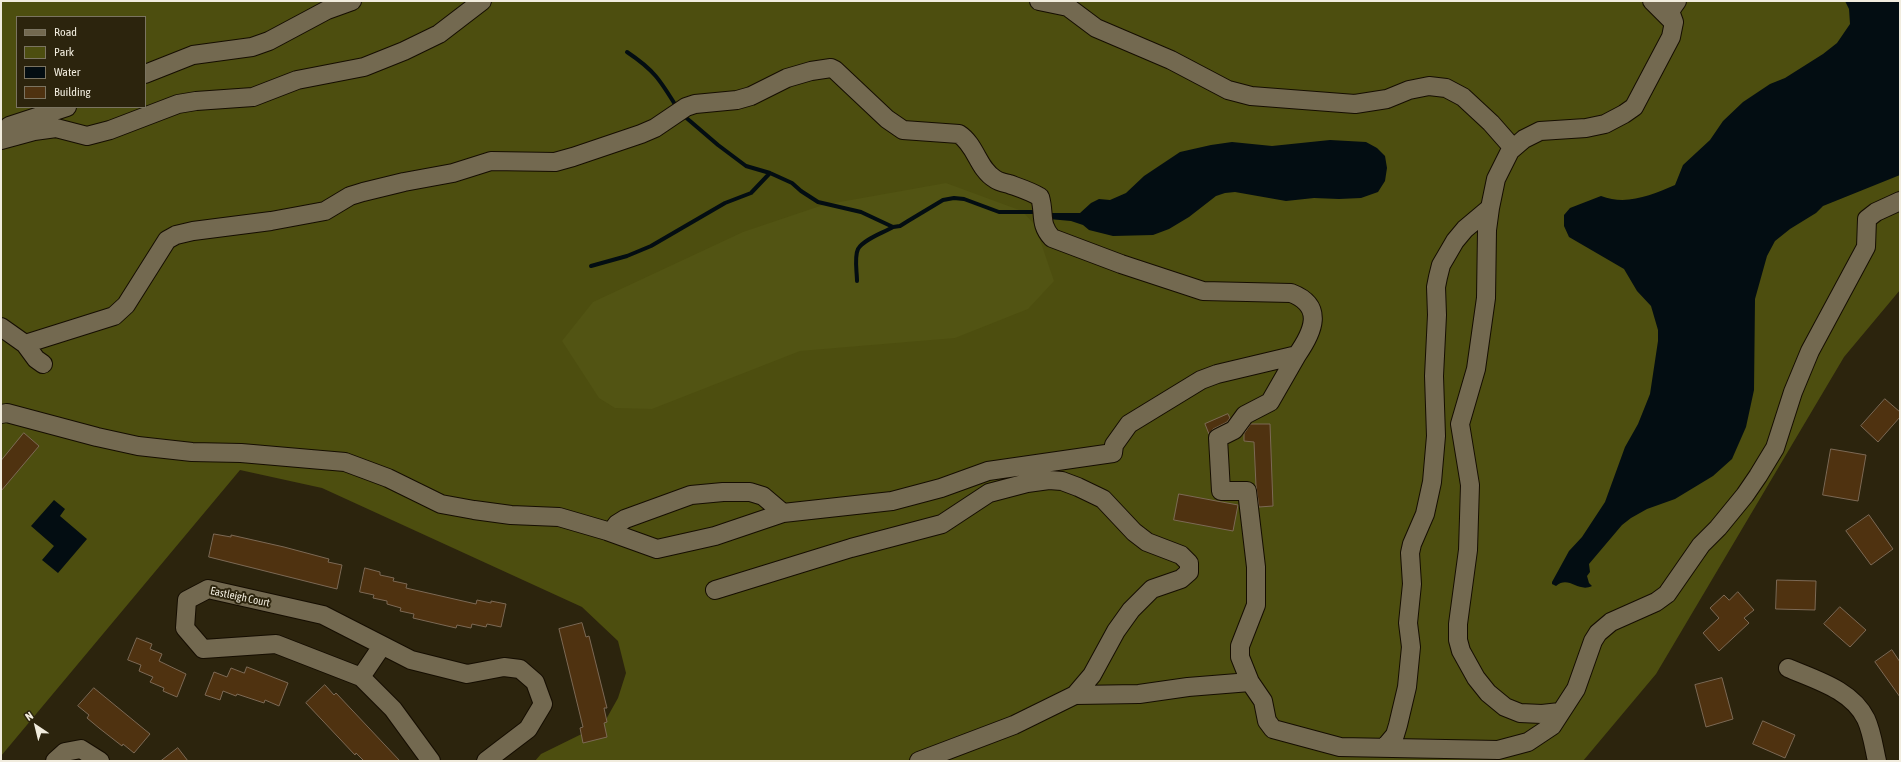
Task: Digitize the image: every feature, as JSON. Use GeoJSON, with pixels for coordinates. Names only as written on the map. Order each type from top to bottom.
{"type":"FeatureCollection","features":[{"type":"Feature","properties":{"kind":"street"},"geometry":{"type":"LineString","coordinates":[[146,74],[192,55],[252,47],[270,41],[327,10],[352,1]]}},
{"type":"Feature","properties":{"kind":"street"},"geometry":{"type":"LineString","coordinates":[[1,140],[34,131],[56,128],[87,136],[110,130],[178,104],[196,101],[253,97],[297,80],[364,67],[404,51],[439,34],[482,1]]}},
{"type":"Feature","properties":{"kind":"street"},"geometry":{"type":"LineString","coordinates":[[1039,1],[1068,7],[1096,28],[1165,58],[1228,90],[1251,96],[1355,104],[1387,99],[1409,90],[1429,86],[1446,88],[1463,97],[1491,123],[1513,148]]}},
{"type":"Feature","properties":{"kind":"street"},"geometry":{"type":"LineString","coordinates":[[1652,1],[1674,23]]}},
{"type":"Feature","properties":{"kind":"street"},"geometry":{"type":"LineString","coordinates":[[1560,712],[1542,714],[1520,713],[1505,707],[1488,693],[1476,678],[1468,666],[1458,640],[1462,588],[1468,550],[1470,485],[1460,424],[1476,369],[1486,298],[1487,230],[1490,208],[1496,179],[1510,151],[1524,139],[1540,131],[1586,128],[1605,124],[1634,107],[1671,38],[1674,23],[1670,11],[1677,1]]}},
{"type":"Feature","properties":{"kind":"street"},"geometry":{"type":"LineString","coordinates":[[25,344],[114,316],[126,305],[167,240],[176,235],[271,221],[325,211],[350,196],[363,192],[404,182],[453,173],[491,161],[555,162],[641,134],[655,128],[686,107],[695,104],[737,100],[751,96],[787,78],[811,71],[831,68],[840,74],[887,119],[903,130],[959,134],[965,138],[971,145],[984,168],[994,179],[1029,190],[1040,197],[1044,210],[1042,220],[1045,229],[1052,238],[1121,264],[1203,291],[1291,293],[1299,296],[1310,306],[1313,322],[1308,338],[1270,402],[1245,415],[1234,430],[1218,438],[1221,491],[1247,491],[1256,567],[1256,605],[1240,646],[1240,657],[1250,682],[1263,701],[1267,721],[1273,729],[1340,747],[1498,750],[1528,742],[1552,726],[1576,689],[1593,641],[1598,633],[1611,622],[1656,602],[1667,594],[1701,545],[1718,528],[1745,495],[1775,448],[1793,392],[1810,351],[1863,254],[1866,247],[1867,219],[1876,212],[1900,201]]}},
{"type":"Feature","properties":{"kind":"street"},"geometry":{"type":"LineString","coordinates":[[1,130],[64,108]]}},
{"type":"Feature","properties":{"kind":"street"},"geometry":{"type":"LineString","coordinates":[[1384,748],[1395,735],[1407,687],[1411,648],[1408,623],[1412,584],[1410,553],[1412,544],[1425,514],[1435,461],[1436,408],[1434,376],[1437,315],[1436,287],[1438,277],[1448,252],[1465,229],[1490,208]]}},
{"type":"Feature","properties":{"kind":"street"},"geometry":{"type":"LineString","coordinates":[[1,327],[25,344],[36,359],[43,364]]}},
{"type":"Feature","properties":{"kind":"street"},"geometry":{"type":"LineString","coordinates":[[1,414],[7,413],[97,437],[138,446],[192,452],[241,453],[345,462],[388,478],[441,504],[511,515],[558,517],[611,532],[657,549],[715,536],[783,513],[842,508],[892,501],[941,488],[988,471],[1113,453],[1114,445],[1129,424],[1201,380],[1217,374],[1297,355]]}},
{"type":"Feature","properties":{"kind":"street"},"geometry":{"type":"LineString","coordinates":[[715,590],[851,548],[942,524],[989,493],[1027,483],[1049,480],[1062,481],[1078,487],[1103,500],[1134,532],[1148,542],[1181,555],[1189,563],[1189,572],[1181,579],[1152,589],[1131,610],[1116,631],[1092,675],[1075,695],[1014,725],[919,761]]}},
{"type":"Feature","properties":{"kind":"street"},"geometry":{"type":"LineString","coordinates":[[611,532],[617,524],[625,519],[700,493],[750,492],[763,496],[783,513]]}},
{"type":"Feature","properties":{"kind":"street","name":"Eastleigh Court"},"geometry":{"type":"LineString","coordinates":[[430,760],[393,709],[361,677],[276,644],[202,649],[185,628],[187,600],[208,589],[323,615],[411,660],[467,674],[504,667],[520,669],[535,682],[543,704],[528,729],[486,761]]}},
{"type":"Feature","properties":{"kind":"street"},"geometry":{"type":"LineString","coordinates":[[361,677],[382,646]]}},
{"type":"Feature","properties":{"kind":"street"},"geometry":{"type":"LineString","coordinates":[[1788,668],[1832,687],[1848,697],[1858,707],[1869,727],[1878,761]]}},
{"type":"Feature","properties":{"kind":"street"},"geometry":{"type":"LineString","coordinates":[[1075,695],[1139,694],[1188,687],[1250,682]]}},
{"type":"Feature","properties":{"kind":"street"},"geometry":{"type":"LineString","coordinates":[[55,761],[65,752],[81,749],[100,761]]}},
{"type":"Feature","properties":{"kind":"green space"},"geometry":{"type":"Polygon","coordinates":[[[1,1],[1900,1],[1900,290],[1844,357],[1656,674],[1583,761],[535,761],[541,754],[604,723],[618,698],[626,673],[618,641],[582,607],[322,488],[240,470],[1,756],[1,1]]]}},
{"type":"Feature","properties":{"kind":"shaded area"},"geometry":{"type":"Polygon","coordinates":[[[946,183],[1022,211],[1035,225],[1054,281],[1028,309],[955,338],[800,351],[652,409],[615,408],[599,398],[562,341],[593,302],[743,232],[823,205],[946,183]]]}},
{"type":"Feature","properties":{"kind":"water"},"geometry":{"type":"Polygon","coordinates":[[[1845,1],[1900,1],[1900,175],[1823,206],[1816,213],[1790,229],[1775,241],[1767,256],[1755,299],[1754,390],[1746,427],[1732,459],[1713,476],[1675,499],[1647,509],[1622,525],[1589,564],[1590,572],[1587,576],[1589,583],[1592,586],[1587,588],[1565,582],[1556,586],[1552,584],[1552,582],[1569,551],[1582,537],[1605,502],[1625,447],[1638,424],[1650,394],[1658,341],[1658,330],[1651,306],[1637,291],[1624,269],[1569,237],[1564,226],[1564,215],[1570,208],[1601,196],[1611,199],[1630,200],[1648,196],[1675,185],[1683,165],[1710,140],[1723,121],[1743,102],[1770,84],[1785,78],[1823,54],[1837,43],[1850,24],[1849,9],[1845,1]]]}},
{"type":"Feature","properties":{"kind":"water"},"geometry":{"type":"Polygon","coordinates":[[[1330,140],[1366,142],[1377,148],[1385,156],[1387,168],[1385,181],[1378,192],[1361,198],[1314,198],[1286,201],[1235,192],[1225,193],[1216,196],[1189,217],[1169,229],[1153,235],[1113,236],[1089,230],[1083,225],[1071,221],[1049,219],[1051,213],[1080,213],[1091,203],[1099,199],[1110,200],[1126,193],[1144,176],[1180,152],[1232,142],[1272,146],[1330,140]]]}},
{"type":"Feature","properties":{"kind":"water"},"geometry":{"type":"Polygon","coordinates":[[[54,500],[65,509],[60,516],[87,539],[58,573],[42,560],[54,546],[31,526],[54,500]]]}},
{"type":"Feature","properties":{"kind":"building"},"geometry":{"type":"Polygon","coordinates":[[[1885,399],[1900,412],[1900,417],[1878,442],[1861,426],[1885,399]]]}},
{"type":"Feature","properties":{"kind":"building"},"geometry":{"type":"Polygon","coordinates":[[[1228,414],[1230,418],[1227,422],[1213,429],[1209,434],[1205,424],[1228,414]]]}},
{"type":"Feature","properties":{"kind":"building"},"geometry":{"type":"Polygon","coordinates":[[[1251,424],[1270,424],[1273,506],[1259,507],[1256,486],[1254,442],[1244,441],[1244,434],[1251,424]]]}},
{"type":"Feature","properties":{"kind":"building"},"geometry":{"type":"Polygon","coordinates":[[[24,433],[39,446],[1,491],[1,461],[24,433]]]}},
{"type":"Feature","properties":{"kind":"building"},"geometry":{"type":"Polygon","coordinates":[[[1831,449],[1866,455],[1858,501],[1823,495],[1831,449]]]}},
{"type":"Feature","properties":{"kind":"building"},"geometry":{"type":"Polygon","coordinates":[[[1179,494],[1238,505],[1233,531],[1174,520],[1179,494]]]}},
{"type":"Feature","properties":{"kind":"building"},"geometry":{"type":"Polygon","coordinates":[[[1869,515],[1893,549],[1871,565],[1846,531],[1869,515]]]}},
{"type":"Feature","properties":{"kind":"building"},"geometry":{"type":"Polygon","coordinates":[[[214,534],[231,537],[231,535],[329,559],[328,562],[342,565],[337,589],[209,557],[214,534]]]}},
{"type":"Feature","properties":{"kind":"building"},"geometry":{"type":"Polygon","coordinates":[[[365,568],[380,572],[380,575],[394,578],[393,581],[407,584],[406,588],[476,604],[477,600],[506,604],[501,627],[487,624],[486,627],[472,624],[471,628],[457,625],[456,628],[413,618],[414,614],[400,611],[401,608],[387,604],[387,601],[373,598],[374,595],[360,592],[365,568]]]}},
{"type":"Feature","properties":{"kind":"building"},"geometry":{"type":"Polygon","coordinates":[[[1777,580],[1816,581],[1815,610],[1776,609],[1777,580]]]}},
{"type":"Feature","properties":{"kind":"building"},"geometry":{"type":"Polygon","coordinates":[[[1738,592],[1754,610],[1744,618],[1749,623],[1719,651],[1703,633],[1719,618],[1710,608],[1724,595],[1729,600],[1738,592]]]}},
{"type":"Feature","properties":{"kind":"building"},"geometry":{"type":"Polygon","coordinates":[[[1840,607],[1866,630],[1850,647],[1824,624],[1840,607]]]}},
{"type":"Feature","properties":{"kind":"building"},"geometry":{"type":"Polygon","coordinates":[[[582,623],[586,637],[589,636],[607,708],[604,708],[607,722],[604,723],[607,737],[583,743],[580,728],[583,727],[559,629],[582,623]]]}},
{"type":"Feature","properties":{"kind":"building"},"geometry":{"type":"Polygon","coordinates":[[[137,638],[152,644],[150,649],[162,654],[159,661],[186,674],[177,697],[163,691],[164,688],[150,682],[153,677],[139,671],[141,665],[128,660],[137,638]]]}},
{"type":"Feature","properties":{"kind":"building"},"geometry":{"type":"Polygon","coordinates":[[[1892,650],[1900,662],[1900,697],[1875,662],[1892,650]]]}},
{"type":"Feature","properties":{"kind":"building"},"geometry":{"type":"Polygon","coordinates":[[[247,667],[288,683],[279,706],[265,700],[264,703],[223,691],[220,700],[205,695],[214,672],[227,677],[231,668],[244,673],[247,667]]]}},
{"type":"Feature","properties":{"kind":"building"},"geometry":{"type":"Polygon","coordinates":[[[1722,678],[1733,719],[1706,727],[1695,685],[1722,678]]]}},
{"type":"Feature","properties":{"kind":"building"},"geometry":{"type":"Polygon","coordinates":[[[325,685],[334,695],[336,693],[400,761],[364,761],[356,753],[355,755],[306,703],[325,685]]]}},
{"type":"Feature","properties":{"kind":"building"},"geometry":{"type":"Polygon","coordinates":[[[94,688],[150,734],[134,753],[123,744],[122,746],[87,718],[89,715],[78,706],[94,688]]]}},
{"type":"Feature","properties":{"kind":"building"},"geometry":{"type":"Polygon","coordinates":[[[1763,721],[1795,735],[1785,758],[1753,744],[1763,721]]]}},
{"type":"Feature","properties":{"kind":"building"},"geometry":{"type":"Polygon","coordinates":[[[178,748],[188,761],[161,761],[178,748]]]}},
{"type":"Feature","properties":{"kind":"waterway"},"geometry":{"type":"LineString","coordinates":[[627,52],[644,64],[656,76],[676,106]]}},
{"type":"Feature","properties":{"kind":"waterway"},"geometry":{"type":"LineString","coordinates":[[683,115],[718,145],[746,166],[770,173],[792,183],[818,202],[861,212],[893,227],[900,226],[943,200],[954,198],[964,199],[999,212],[1038,212]]}},
{"type":"Feature","properties":{"kind":"waterway"},"geometry":{"type":"LineString","coordinates":[[591,266],[627,256],[651,246],[725,203],[751,193],[770,173]]}},
{"type":"Feature","properties":{"kind":"waterway"},"geometry":{"type":"LineString","coordinates":[[857,281],[856,260],[858,249],[869,239],[893,227]]}}]}
